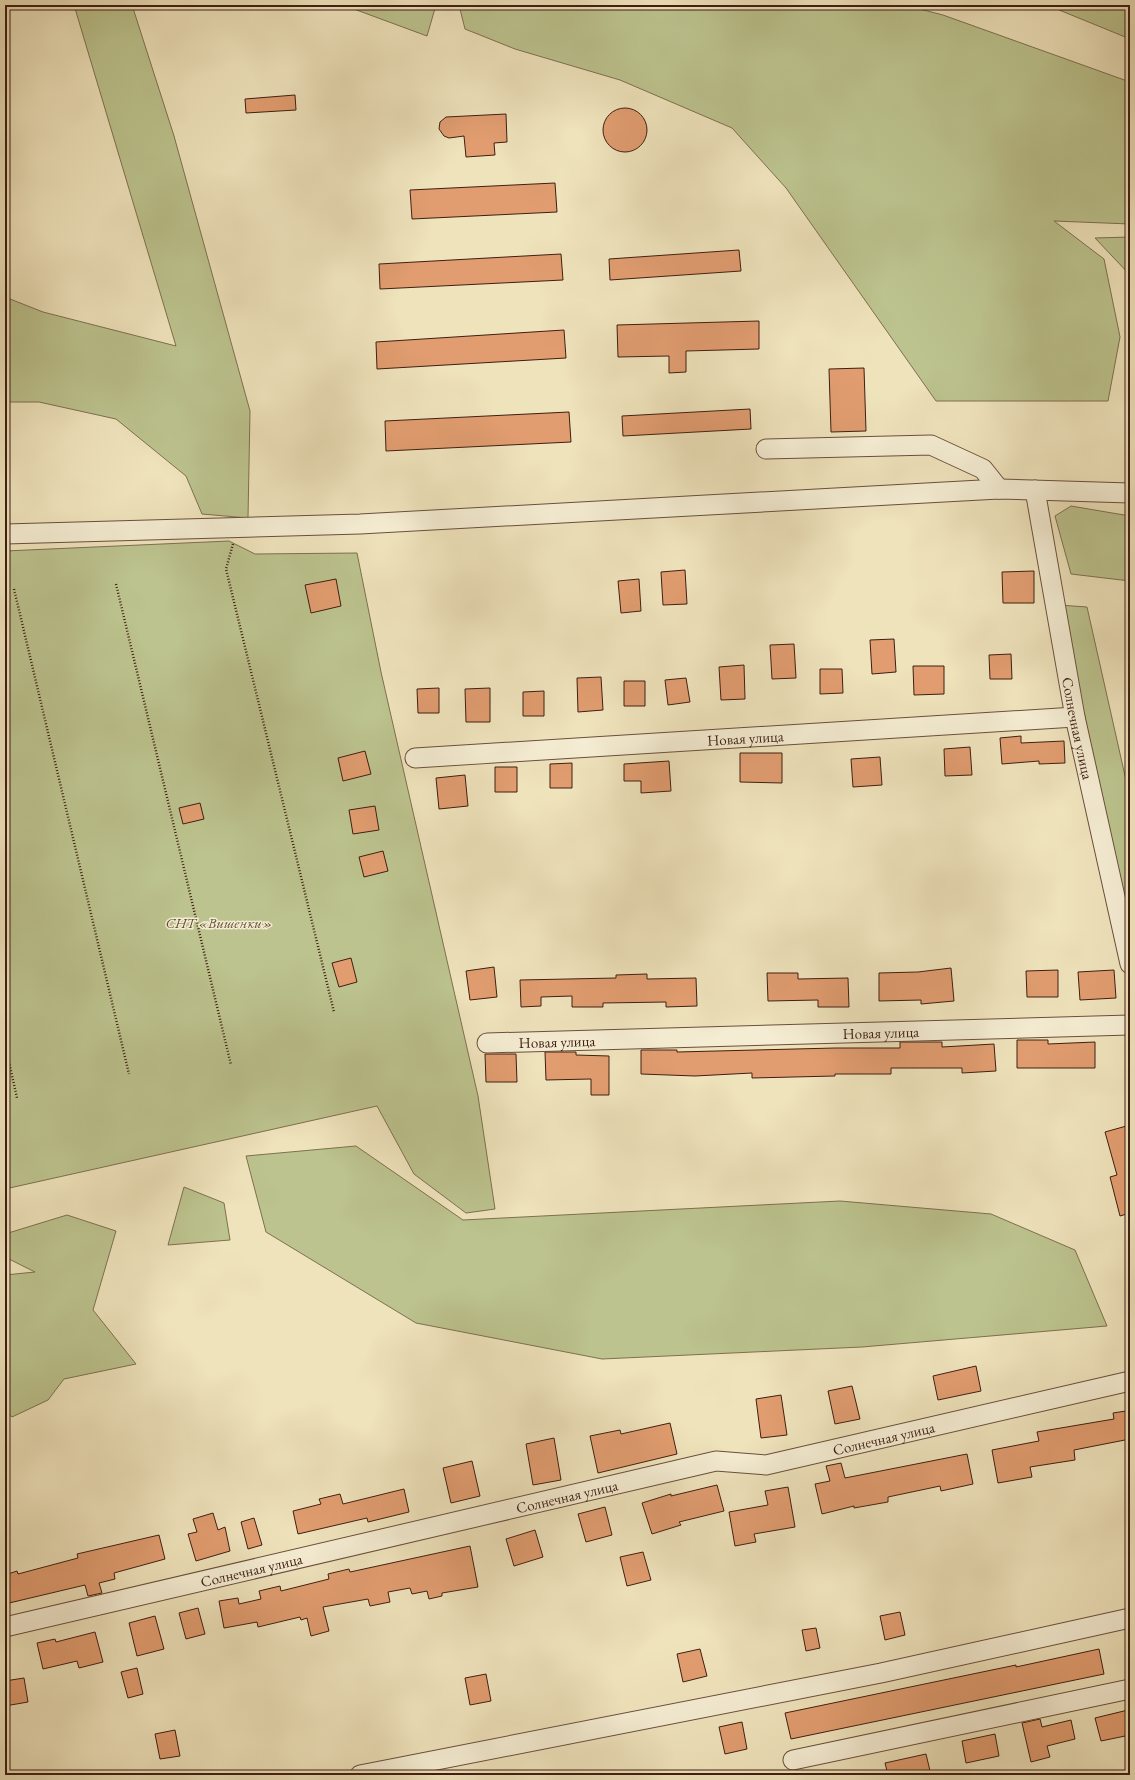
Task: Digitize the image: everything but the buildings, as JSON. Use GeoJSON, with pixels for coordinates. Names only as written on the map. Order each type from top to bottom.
{"type":"FeatureCollection","features":[{"type":"Feature","properties":{"kind":"street"},"geometry":{"type":"LineString","coordinates":[[766,449],[932,445],[983,469],[999,489]]}},
{"type":"Feature","properties":{"kind":"street"},"geometry":{"type":"LineString","coordinates":[[5,534],[360,524],[999,489],[1130,493]]}},
{"type":"Feature","properties":{"kind":"street","name":"Солнечная улица"},"geometry":{"type":"LineString","coordinates":[[1035,490],[1076,717],[1130,964]]}},
{"type":"Feature","properties":{"kind":"street","name":"Новая улица"},"geometry":{"type":"LineString","coordinates":[[415,758],[1076,717]]}},
{"type":"Feature","properties":{"kind":"street","name":"Новая улица"},"geometry":{"type":"LineString","coordinates":[[487,1043],[1130,1025]]}},
{"type":"Feature","properties":{"kind":"street","name":"Солнечная улица"},"geometry":{"type":"LineString","coordinates":[[5,1627],[716,1461],[766,1465],[1130,1381]]}},
{"type":"Feature","properties":{"kind":"street"},"geometry":{"type":"LineString","coordinates":[[360,1775],[881,1673],[1130,1618]]}},
{"type":"Feature","properties":{"kind":"street"},"geometry":{"type":"LineString","coordinates":[[794,1760],[1130,1689]]}},
{"type":"Feature","properties":{"kind":"path"},"geometry":{"type":"LineString","coordinates":[[238,528],[226,569],[334,1012]]}},
{"type":"Feature","properties":{"kind":"path"},"geometry":{"type":"LineString","coordinates":[[116,584],[231,1065]]}},
{"type":"Feature","properties":{"kind":"path"},"geometry":{"type":"LineString","coordinates":[[14,589],[129,1074]]}},
{"type":"Feature","properties":{"kind":"path"},"geometry":{"type":"LineString","coordinates":[[5,1044],[17,1098]]}},
{"type":"Feature","properties":{"kind":"green space"},"geometry":{"type":"Polygon","coordinates":[[[74,5],[132,5],[174,136],[250,411],[248,518],[202,514],[186,476],[116,419],[39,402],[5,402],[5,297],[43,312],[176,346],[74,5]]]}},
{"type":"Feature","properties":{"kind":"green space"},"geometry":{"type":"Polygon","coordinates":[[[343,5],[436,5],[427,36],[343,5]]]}},
{"type":"Feature","properties":{"kind":"green space"},"geometry":{"type":"Polygon","coordinates":[[[459,5],[904,5],[943,15],[1130,82],[1130,224],[1054,221],[1104,259],[1120,337],[1108,401],[936,401],[786,188],[732,128],[620,80],[515,49],[465,29],[459,5]]]}},
{"type":"Feature","properties":{"kind":"green space"},"geometry":{"type":"Polygon","coordinates":[[[1047,5],[1130,5],[1130,39],[1047,5]]]}},
{"type":"Feature","properties":{"kind":"green space"},"geometry":{"type":"Polygon","coordinates":[[[1130,237],[1130,275],[1095,238],[1130,237]]]}},
{"type":"Feature","properties":{"kind":"green space"},"geometry":{"type":"Polygon","coordinates":[[[1071,506],[1130,516],[1130,581],[1071,574],[1055,516],[1071,506]]]}},
{"type":"Feature","properties":{"kind":"green space","name":"СНТ «Вишенки»"},"geometry":{"type":"Polygon","coordinates":[[[229,541],[255,554],[357,553],[381,672],[478,1096],[495,1209],[466,1213],[414,1174],[377,1106],[5,1189],[5,551],[229,541]]]}},
{"type":"Feature","properties":{"kind":"green space"},"geometry":{"type":"Polygon","coordinates":[[[1059,605],[1087,607],[1130,798],[1130,925],[1059,605]]]}},
{"type":"Feature","properties":{"kind":"green space"},"geometry":{"type":"Polygon","coordinates":[[[356,1146],[463,1220],[840,1201],[991,1214],[1075,1250],[1107,1326],[862,1347],[602,1359],[416,1323],[266,1232],[246,1156],[356,1146]]]}},
{"type":"Feature","properties":{"kind":"green space"},"geometry":{"type":"Polygon","coordinates":[[[184,1187],[224,1203],[230,1240],[168,1245],[184,1187]]]}},
{"type":"Feature","properties":{"kind":"green space"},"geometry":{"type":"Polygon","coordinates":[[[67,1215],[116,1231],[93,1310],[136,1364],[64,1379],[48,1400],[12,1417],[5,1411],[5,1275],[35,1272],[5,1257],[5,1234],[67,1215]]]}}]}
